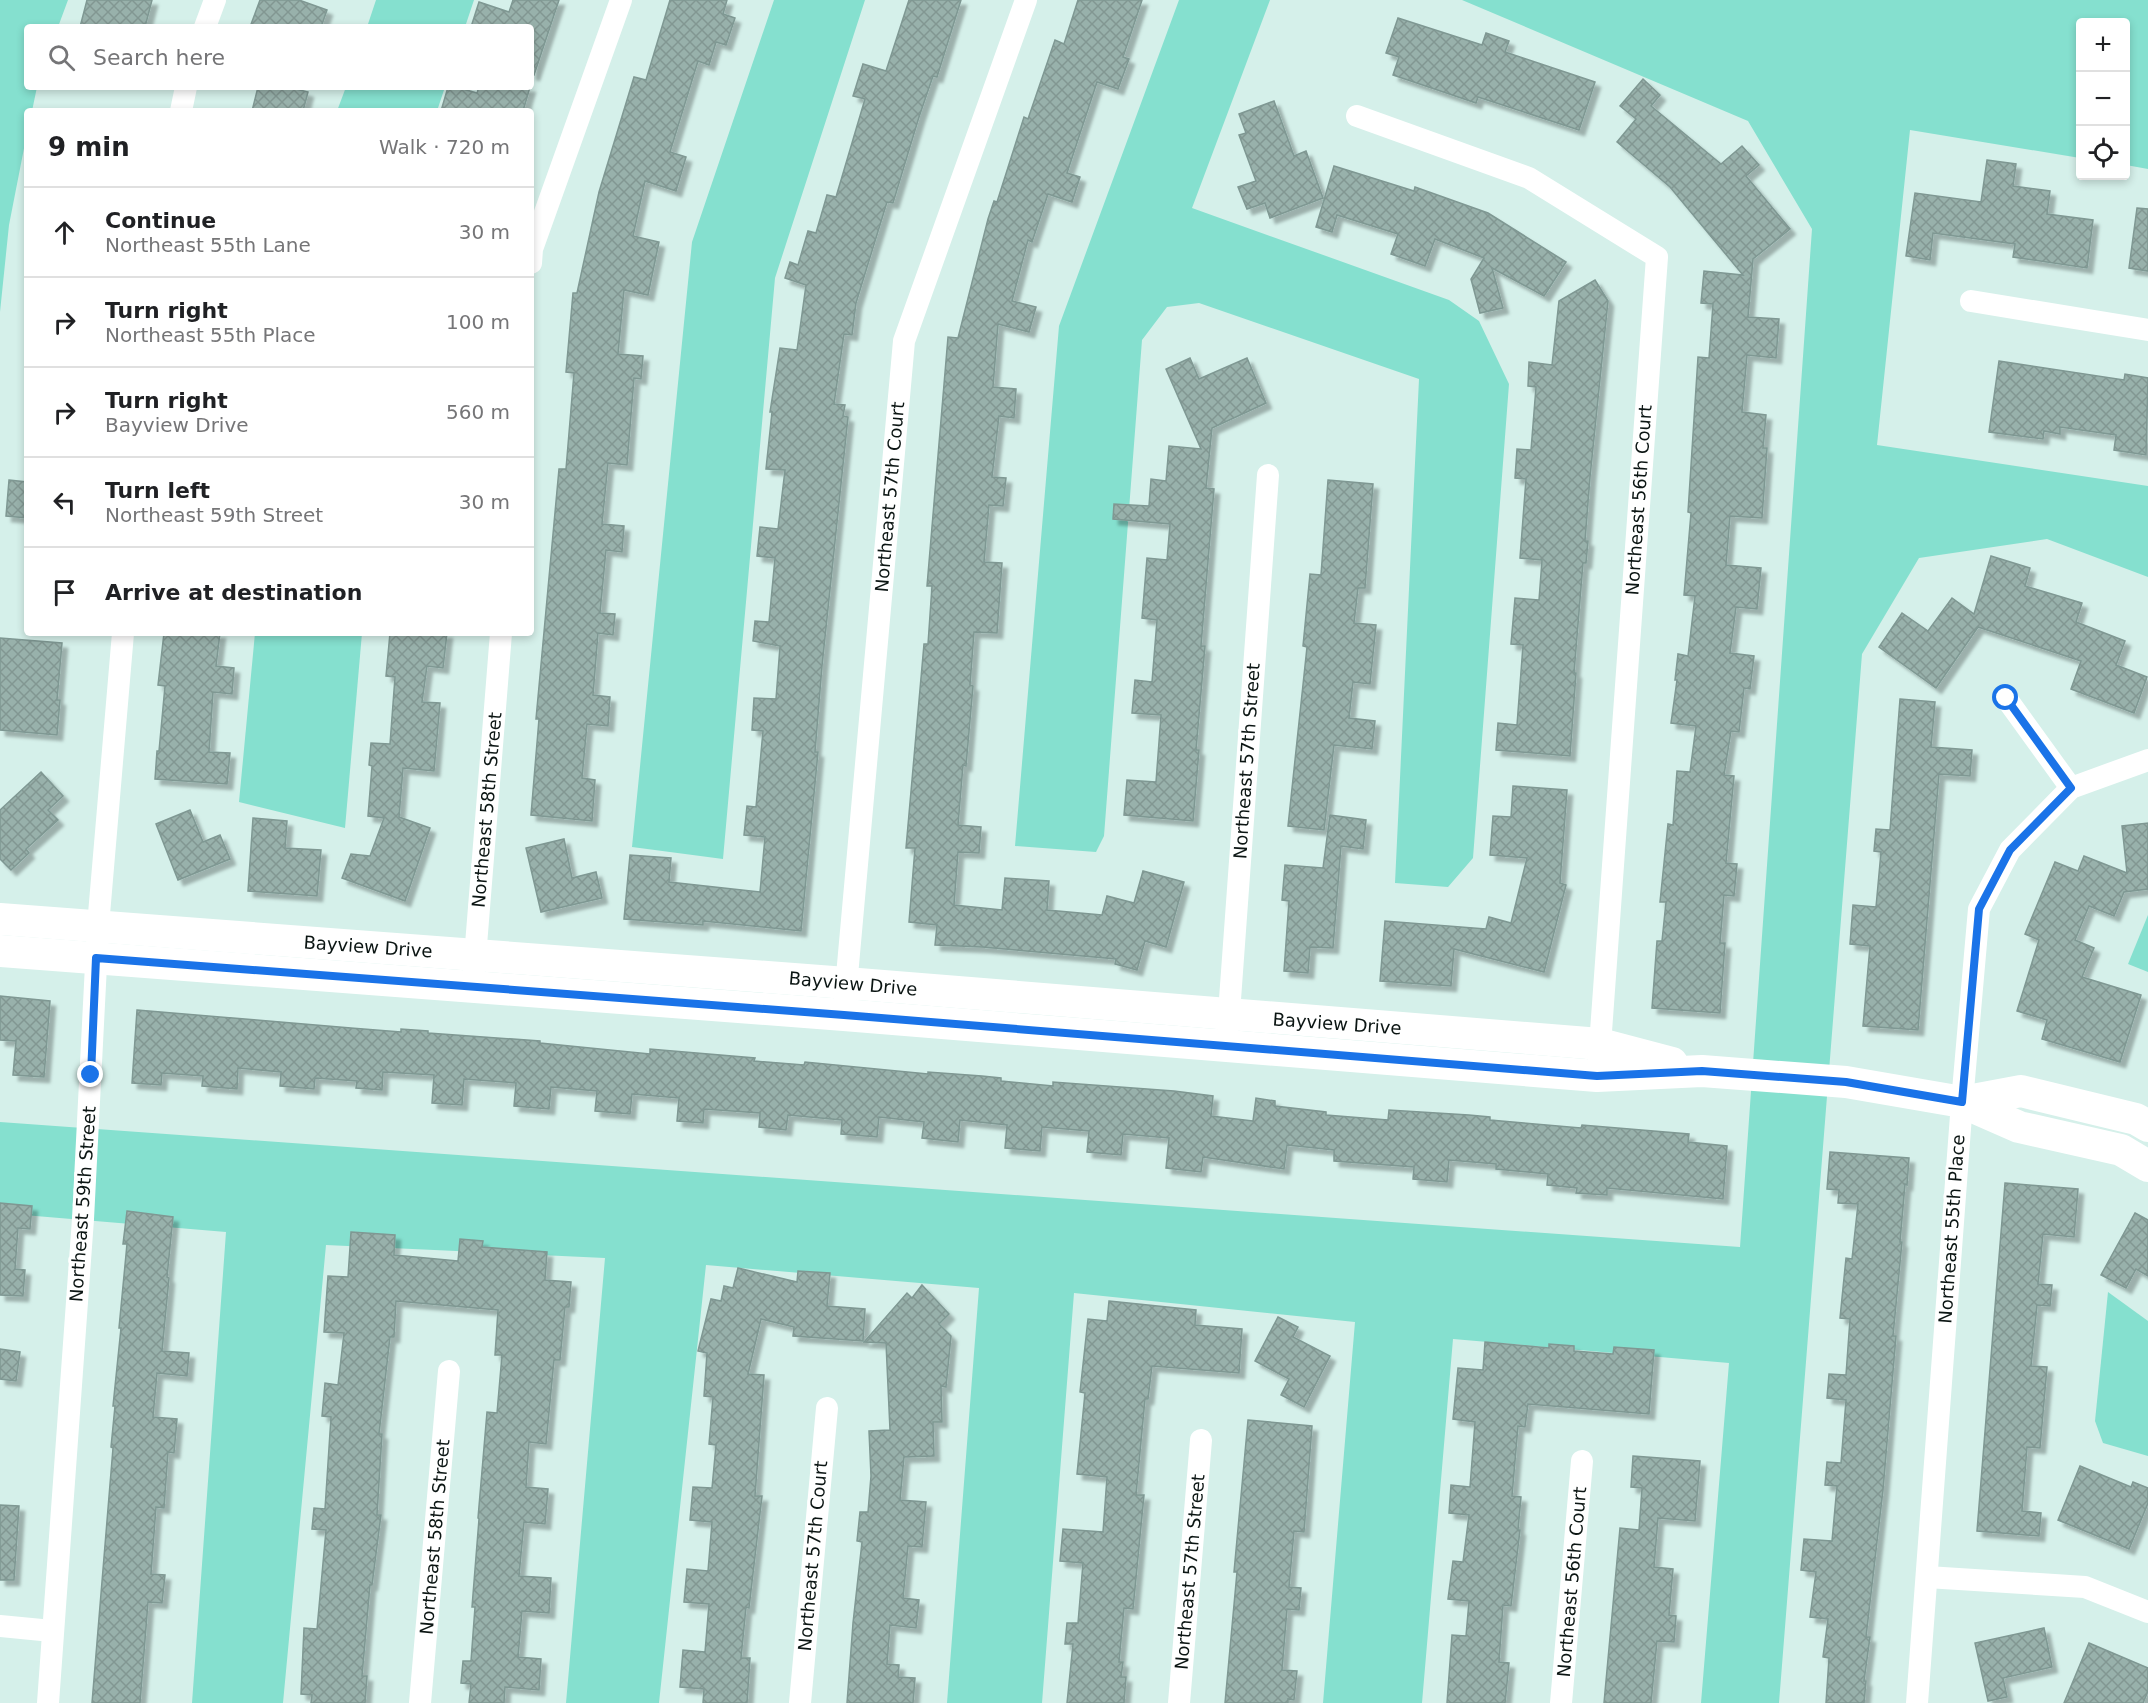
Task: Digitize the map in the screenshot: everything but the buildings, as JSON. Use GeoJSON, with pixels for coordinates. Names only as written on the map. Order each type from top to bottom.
{"type":"FeatureCollection","features":[{"type":"Feature","properties":{"kind":"street"},"geometry":{"type":"LineString","coordinates":[[206,24],[215,0]]}},
{"type":"Feature","properties":{"kind":"street"},"geometry":{"type":"LineString","coordinates":[[534,243],[621,0]]}},
{"type":"Feature","properties":{"kind":"street","name":"Northeast 57th Court"},"geometry":{"type":"LineString","coordinates":[[844,1015],[904,340],[1026,0]]}},
{"type":"Feature","properties":{"kind":"street"},"geometry":{"type":"LineString","coordinates":[[182,108],[185,90]]}},
{"type":"Feature","properties":{"kind":"street","name":"Northeast 56th Court"},"geometry":{"type":"LineString","coordinates":[[1357,116],[1528,178],[1657,257],[1597,1076]]}},
{"type":"Feature","properties":{"kind":"street"},"geometry":{"type":"LineString","coordinates":[[1971,301],[2148,330]]}},
{"type":"Feature","properties":{"kind":"street","name":"Northeast 57th Street"},"geometry":{"type":"LineString","coordinates":[[1226,1047],[1268,475]]}},
{"type":"Feature","properties":{"kind":"street","name":"Northeast 59th Street"},"geometry":{"type":"LineString","coordinates":[[48,1703],[82,1219],[98,926],[123,636]]}},
{"type":"Feature","properties":{"kind":"street","name":"Northeast 58th Street"},"geometry":{"type":"LineString","coordinates":[[472,987],[501,636]]}},
{"type":"Feature","properties":{"kind":"street"},"geometry":{"type":"LineString","coordinates":[[2006,698],[2071,788],[2148,759]]}},
{"type":"Feature","properties":{"kind":"street","name":"Northeast 55th Place"},"geometry":{"type":"LineString","coordinates":[[1917,1703],[1962,1102],[1979,909],[2010,850],[2071,788]]}},
{"type":"Feature","properties":{"kind":"street","name":"Bayview Drive"},"geometry":{"type":"LineString","coordinates":[[0,919],[846,983],[1600,1044],[1702,1071]]}},
{"type":"Feature","properties":{"kind":"street"},"geometry":{"type":"LineString","coordinates":[[275,972],[278,940]]}},
{"type":"Feature","properties":{"kind":"street","name":"Bayview Drive"},"geometry":{"type":"LineString","coordinates":[[0,951],[844,1015],[1597,1076],[1702,1071],[1846,1082],[1962,1102],[2019,1127],[2121,1150],[2148,1166]]}},
{"type":"Feature","properties":{"kind":"street"},"geometry":{"type":"LineString","coordinates":[[637,999],[640,967]]}},
{"type":"Feature","properties":{"kind":"street"},"geometry":{"type":"LineString","coordinates":[[1022,1030],[1024,998]]}},
{"type":"Feature","properties":{"kind":"street"},"geometry":{"type":"LineString","coordinates":[[1416,1062],[1418,1030]]}},
{"type":"Feature","properties":{"kind":"street","name":"Bayview Drive"},"geometry":{"type":"LineString","coordinates":[[1962,1102],[2021,1091],[2142,1122]]}},
{"type":"Feature","properties":{"kind":"street"},"geometry":{"type":"LineString","coordinates":[[2121,1150],[2142,1122]]}},
{"type":"Feature","properties":{"kind":"street","name":"Northeast 58th Street"},"geometry":{"type":"LineString","coordinates":[[420,1703],[449,1371]]}},
{"type":"Feature","properties":{"kind":"street","name":"Northeast 57th Court"},"geometry":{"type":"LineString","coordinates":[[800,1703],[827,1408]]}},
{"type":"Feature","properties":{"kind":"street","name":"Northeast 57th Street"},"geometry":{"type":"LineString","coordinates":[[1179,1703],[1201,1440]]}},
{"type":"Feature","properties":{"kind":"street","name":"Northeast 56th Court"},"geometry":{"type":"LineString","coordinates":[[1561,1703],[1582,1461]]}},
{"type":"Feature","properties":{"kind":"street"},"geometry":{"type":"LineString","coordinates":[[1927,1577],[2085,1587],[2148,1612]]}},
{"type":"Feature","properties":{"kind":"street"},"geometry":{"type":"LineString","coordinates":[[0,1626],[52,1631]]}},
{"type":"Feature","properties":{"kind":"shaded area"},"geometry":{"type":"Polygon","coordinates":[[[0,0],[68,0],[59,24],[24,24],[24,90],[36,90],[33,108],[24,108],[24,148],[9,225],[0,312],[0,0]]]}},
{"type":"Feature","properties":{"kind":"shaded area"},"geometry":{"type":"Polygon","coordinates":[[[376,0],[474,0],[466,24],[368,24],[376,0]]]}},
{"type":"Feature","properties":{"kind":"shaded area"},"geometry":{"type":"Polygon","coordinates":[[[774,0],[865,0],[775,278],[723,859],[632,847],[692,242],[774,0]]]}},
{"type":"Feature","properties":{"kind":"shaded area"},"geometry":{"type":"Polygon","coordinates":[[[1179,0],[1270,0],[1192,208],[1449,300],[1479,321],[1509,384],[1473,858],[1448,887],[1395,883],[1419,379],[1199,303],[1167,307],[1142,340],[1104,836],[1096,852],[1015,846],[1059,326],[1179,0]]]}},
{"type":"Feature","properties":{"kind":"shaded area"},"geometry":{"type":"Polygon","coordinates":[[[1462,0],[2148,0],[2148,169],[2130,166],[2130,18],[2076,18],[2076,157],[1910,130],[1877,445],[2148,486],[2148,577],[2047,539],[1919,558],[1862,654],[1779,1703],[1701,1703],[1729,1363],[1453,1339],[1422,1703],[1323,1703],[1355,1322],[1074,1293],[1042,1703],[947,1703],[979,1288],[706,1265],[659,1703],[566,1703],[605,1258],[326,1245],[283,1703],[192,1703],[226,1232],[0,1213],[0,1122],[1740,1247],[1812,229],[1748,121],[1462,0]]]}},
{"type":"Feature","properties":{"kind":"shaded area"},"geometry":{"type":"Polygon","coordinates":[[[345,90],[444,90],[438,108],[338,108],[345,90]]]}},
{"type":"Feature","properties":{"kind":"shaded area"},"geometry":{"type":"Polygon","coordinates":[[[255,636],[362,636],[345,828],[239,802],[255,636]]]}},
{"type":"Feature","properties":{"kind":"shaded area"},"geometry":{"type":"Polygon","coordinates":[[[2148,915],[2148,972],[2128,964],[2148,915]]]}},
{"type":"Feature","properties":{"kind":"shaded area"},"geometry":{"type":"Polygon","coordinates":[[[2108,1292],[2148,1321],[2148,1456],[2103,1443],[2095,1421],[2108,1292]]]}},
{"type":"Feature","properties":{"kind":"route"},"geometry":{"type":"LineString","coordinates":[[91,1075],[96,958],[1597,1076],[1702,1071],[1846,1082],[1962,1102],[1979,909],[2010,850],[2071,788],[2006,698]]}}]}
